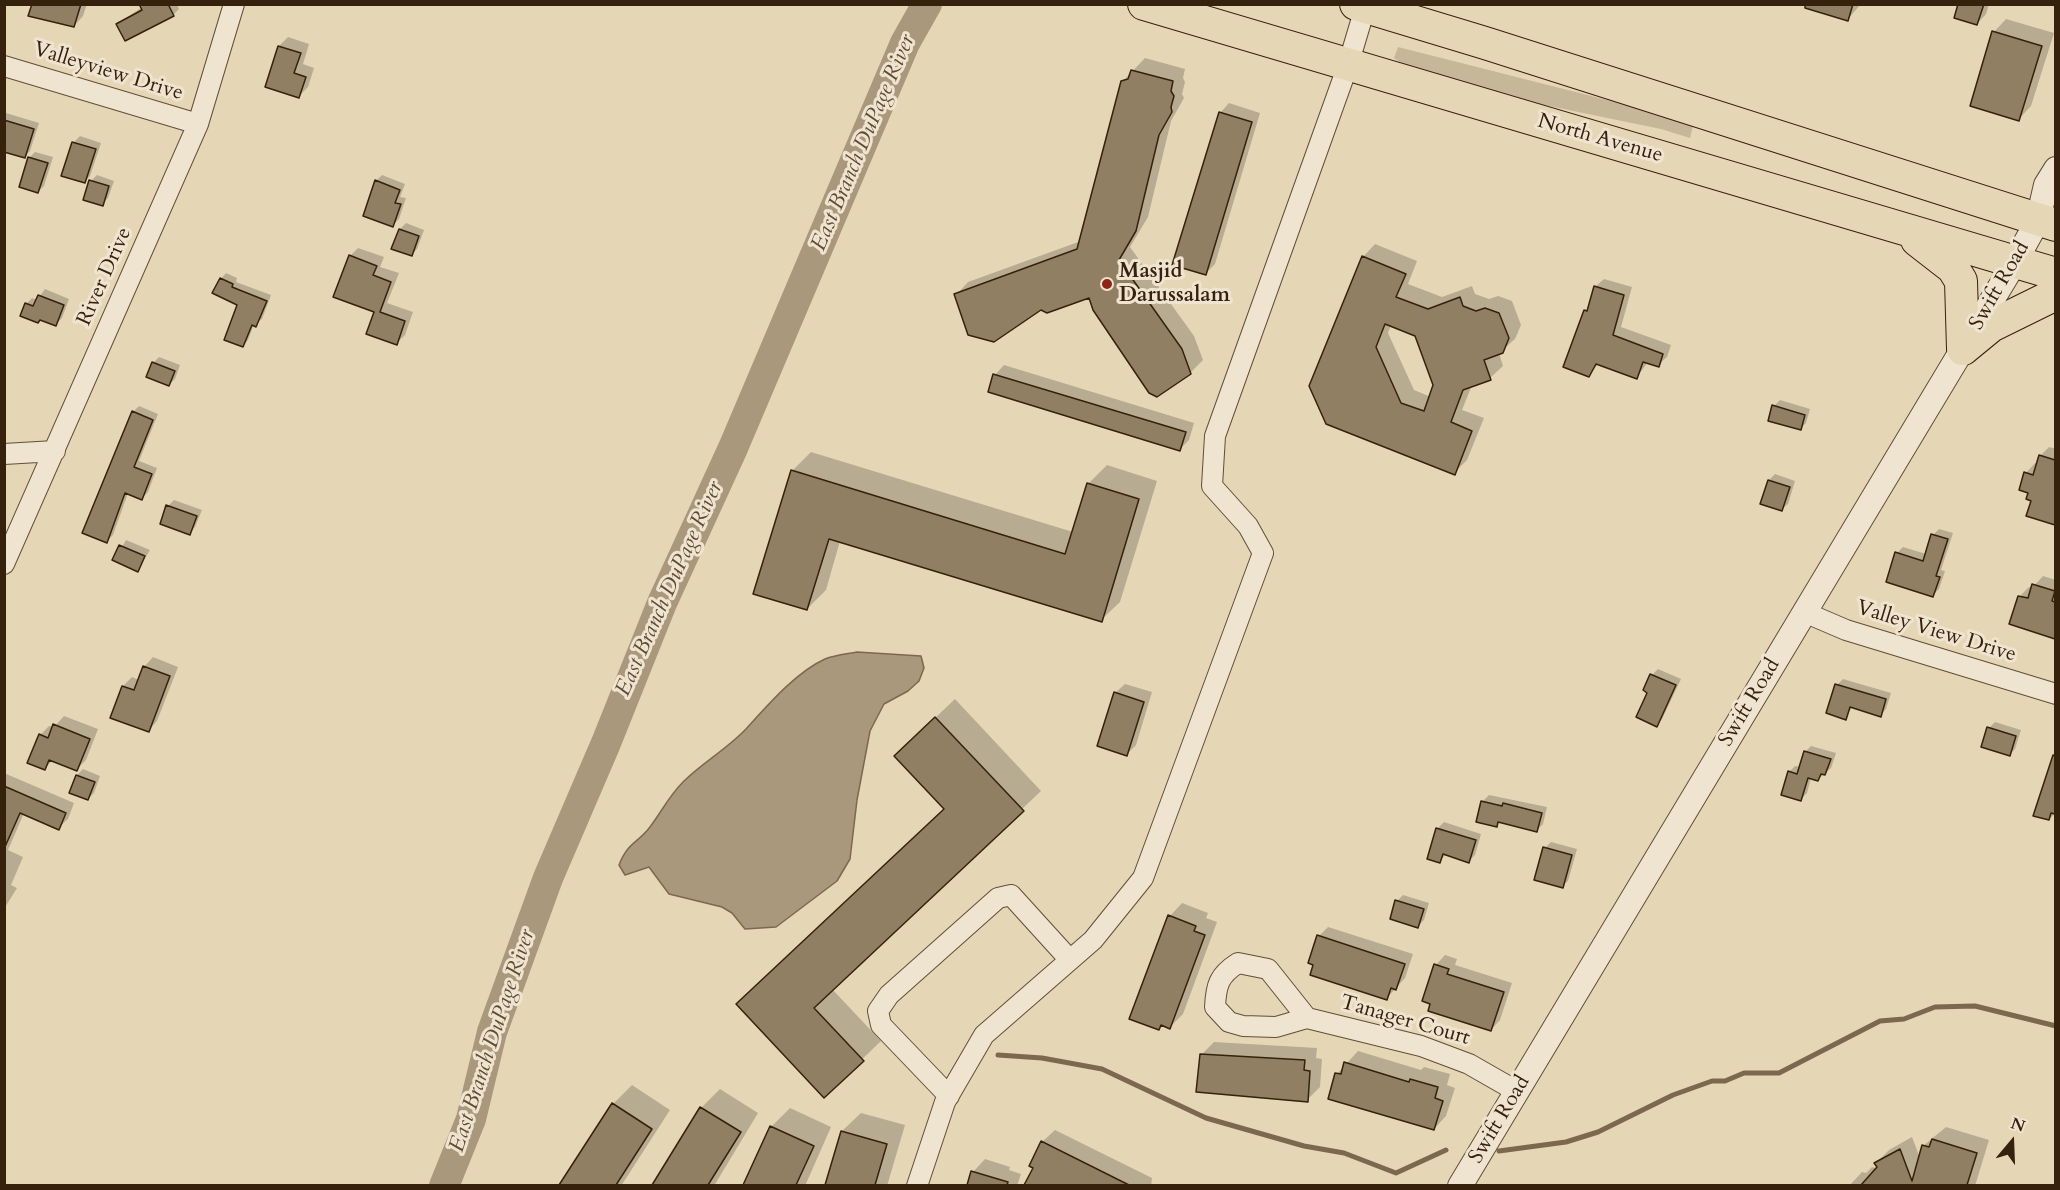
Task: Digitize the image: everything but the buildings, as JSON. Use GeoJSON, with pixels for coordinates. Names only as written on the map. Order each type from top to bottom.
{"type":"FeatureCollection","features":[{"type":"Feature","properties":{"kind":"main road","name":"North Avenue"},"geometry":{"type":"LineString","coordinates":[[1144,4],[2055,274]]}},
{"type":"Feature","properties":{"kind":"main road"},"geometry":{"type":"LineString","coordinates":[[1360,6],[2050,216]]}},
{"type":"Feature","properties":{"kind":"main road"},"geometry":{"type":"LineString","coordinates":[[1905,230],[1953,268],[1961,281],[1963,349]]}},
{"type":"Feature","properties":{"kind":"main road"},"geometry":{"type":"LineString","coordinates":[[1963,349],[1991,326],[2055,294]]}},
{"type":"Feature","properties":{"kind":"street","name":"River Drive"},"geometry":{"type":"LineString","coordinates":[[4,564],[198,124],[234,4]]}},
{"type":"Feature","properties":{"kind":"street"},"geometry":{"type":"LineString","coordinates":[[917,1185],[949,1096],[984,1035],[1093,940],[1143,878],[1263,553],[1248,526],[1212,486],[1215,436],[1348,65],[1360,6]]}},
{"type":"Feature","properties":{"kind":"street","name":"Valleyview Drive"},"geometry":{"type":"LineString","coordinates":[[4,66],[198,124]]}},
{"type":"Feature","properties":{"kind":"street","name":"Swift Road"},"geometry":{"type":"LineString","coordinates":[[1460,1185],[1518,1092],[1804,612],[1874,501],[2015,262],[2050,216],[2046,185],[2055,170]]}},
{"type":"Feature","properties":{"kind":"street"},"geometry":{"type":"LineString","coordinates":[[4,454],[55,451]]}},
{"type":"Feature","properties":{"kind":"street","name":"Valley View Drive"},"geometry":{"type":"LineString","coordinates":[[1804,612],[1846,630],[2055,694]]}},
{"type":"Feature","properties":{"kind":"street"},"geometry":{"type":"LineString","coordinates":[[949,1096],[881,1024],[878,1011],[889,995],[998,898],[1011,895],[1070,960]]}},
{"type":"Feature","properties":{"kind":"street","name":"Tanager Court"},"geometry":{"type":"LineString","coordinates":[[1307,1018],[1268,969],[1238,963],[1224,971],[1216,985],[1215,1007],[1229,1022],[1244,1026],[1276,1027],[1307,1018],[1421,1046],[1469,1064],[1518,1092]]}},
{"type":"Feature","properties":{"kind":"shaded area"},"geometry":{"type":"Polygon","coordinates":[[[1398,47],[1694,122],[1690,138],[1661,129],[1515,99],[1405,66],[1394,58],[1398,47]]]}},
{"type":"Feature","properties":{"kind":"shaded area"},"geometry":{"type":"Polygon","coordinates":[[[857,652],[921,656],[924,668],[919,681],[908,691],[884,704],[870,731],[857,800],[850,859],[837,881],[776,927],[745,929],[732,913],[722,907],[669,894],[649,867],[625,875],[619,865],[622,857],[650,827],[683,782],[739,736],[782,690],[803,672],[825,659],[857,652]]]}},
{"type":"Feature","properties":{"kind":"waterway","name":"East Branch DuPage River"},"geometry":{"type":"LineString","coordinates":[[444,1186],[471,1119],[492,1032],[548,878],[606,743],[662,603],[733,448],[905,43],[927,4]]}},
{"type":"Feature","properties":{"kind":"waterway"},"geometry":{"type":"LineString","coordinates":[[1499,1151],[1566,1142],[1598,1132],[1673,1095],[1712,1081],[1725,1081],[1744,1073],[1779,1073],[1880,1021],[1904,1019],[1935,1007],[1975,1006],[2056,1026]]}},
{"type":"Feature","properties":{"kind":"waterway"},"geometry":{"type":"LineString","coordinates":[[998,1055],[1042,1058],[1102,1069],[1206,1118],[1304,1146],[1344,1153],[1396,1173],[1446,1150]]}},
{"type":"Feature","properties":{"kind":"place","name":"Masjid Darussalam"},"geometry":{"type":"Point","coordinates":[1107,284]}}]}
